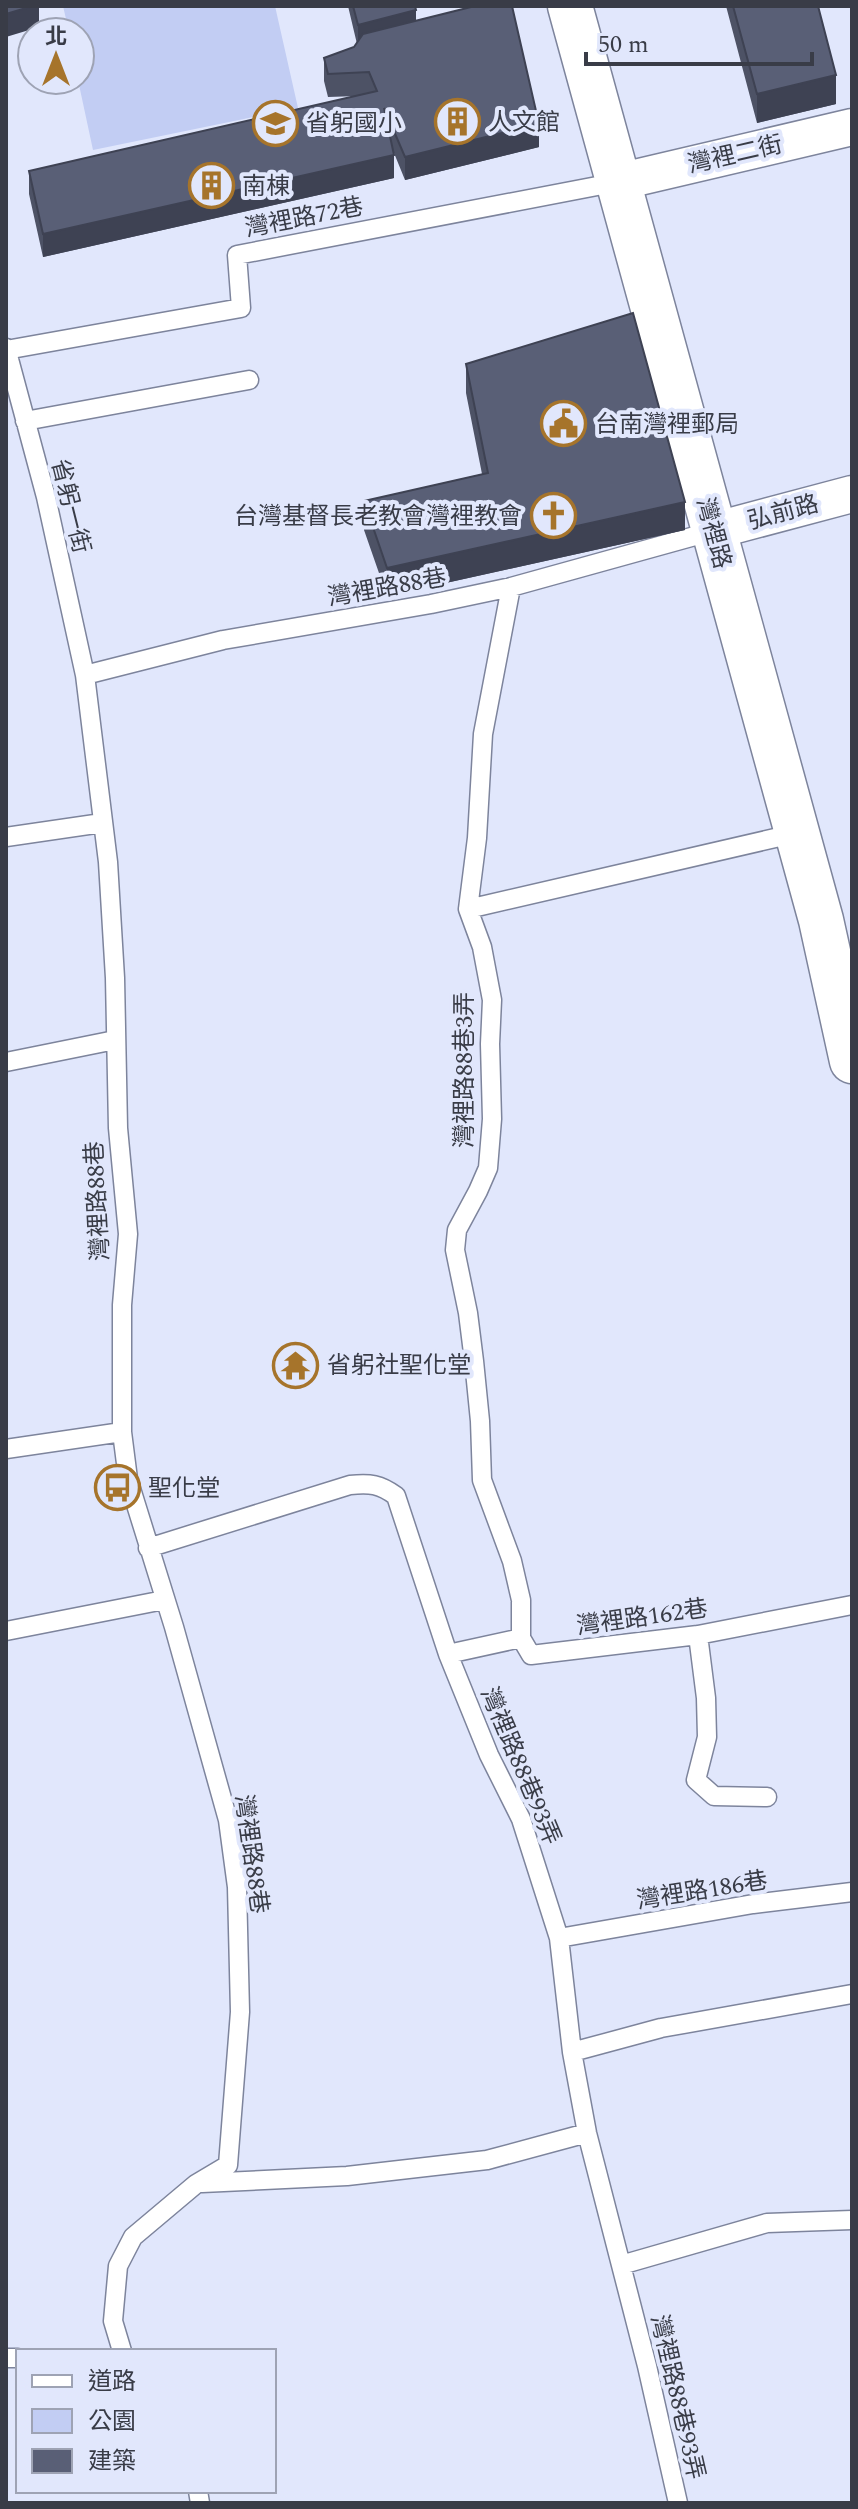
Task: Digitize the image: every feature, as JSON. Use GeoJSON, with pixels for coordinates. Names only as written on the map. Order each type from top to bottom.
{"type":"FeatureCollection","features":[{"type":"Feature","properties":{"kind":"street","name":"灣裡路"},"geometry":{"type":"LineString","coordinates":[[570,6],[618,182],[652,337],[713,531],[821,920],[852,1061]]}},
{"type":"Feature","properties":{"kind":"street","name":"灣裡二街"},"geometry":{"type":"LineString","coordinates":[[618,182],[852,127]]}},
{"type":"Feature","properties":{"kind":"street","name":"弘前路"},"geometry":{"type":"LineString","coordinates":[[713,531],[852,494]]}},
{"type":"Feature","properties":{"kind":"lane","name":"灣裡路72巷"},"geometry":{"type":"LineString","coordinates":[[6,349],[241,308],[237,255],[618,182]]}},
{"type":"Feature","properties":{"kind":"lane","name":"省躬一街"},"geometry":{"type":"LineString","coordinates":[[6,349],[46,497],[85,675]]}},
{"type":"Feature","properties":{"kind":"lane"},"geometry":{"type":"LineString","coordinates":[[25,421],[249,380]]}},
{"type":"Feature","properties":{"kind":"lane","name":"灣裡路88巷"},"geometry":{"type":"LineString","coordinates":[[121,2349],[113,2321],[118,2266],[133,2237],[196,2184],[228,2165],[240,2012],[237,1887],[228,1820],[174,1627],[128,1479],[122,1432],[122,1305],[128,1234],[118,1128],[111,905],[85,675],[223,640],[511,587],[713,531]]}},
{"type":"Feature","properties":{"kind":"lane","name":"灣裡路88巷3弄"},"geometry":{"type":"LineString","coordinates":[[511,587],[483,734],[477,838],[468,909],[482,947],[492,1000],[492,1119],[488,1168],[457,1230],[455,1250],[474,1361],[482,1480],[512,1561],[521,1600],[521,1638]]}},
{"type":"Feature","properties":{"kind":"lane"},"geometry":{"type":"LineString","coordinates":[[6,837],[102,823]]}},
{"type":"Feature","properties":{"kind":"lane"},"geometry":{"type":"LineString","coordinates":[[468,909],[797,833]]}},
{"type":"Feature","properties":{"kind":"lane"},"geometry":{"type":"LineString","coordinates":[[6,1062],[115,1040]]}},
{"type":"Feature","properties":{"kind":"lane"},"geometry":{"type":"LineString","coordinates":[[6,1449],[122,1432]]}},
{"type":"Feature","properties":{"kind":"lane","name":"灣裡路88巷93弄"},"geometry":{"type":"LineString","coordinates":[[148,1548],[350,1485],[371,1483],[384,1487],[396,1496],[448,1654],[489,1755],[521,1819],[559,1938],[572,2052],[587,2133],[678,2503]]}},
{"type":"Feature","properties":{"kind":"lane"},"geometry":{"type":"LineString","coordinates":[[6,1631],[164,1600]]}},
{"type":"Feature","properties":{"kind":"lane","name":"灣裡路162巷"},"geometry":{"type":"LineString","coordinates":[[521,1638],[531,1655],[698,1635],[852,1605]]}},
{"type":"Feature","properties":{"kind":"lane"},"geometry":{"type":"LineString","coordinates":[[698,1635],[706,1698],[707,1737],[696,1780],[714,1796],[767,1797]]}},
{"type":"Feature","properties":{"kind":"lane"},"geometry":{"type":"LineString","coordinates":[[448,1654],[521,1638]]}},
{"type":"Feature","properties":{"kind":"lane","name":"灣裡路186巷"},"geometry":{"type":"LineString","coordinates":[[559,1938],[753,1904],[852,1892]]}},
{"type":"Feature","properties":{"kind":"lane"},"geometry":{"type":"LineString","coordinates":[[572,2052],[661,2028],[852,1994]]}},
{"type":"Feature","properties":{"kind":"lane"},"geometry":{"type":"LineString","coordinates":[[196,2184],[347,2176],[487,2160],[587,2133]]}},
{"type":"Feature","properties":{"kind":"lane"},"geometry":{"type":"LineString","coordinates":[[621,2265],[767,2223],[852,2220]]}},
{"type":"Feature","properties":{"kind":"green space"},"geometry":{"type":"Polygon","coordinates":[[[63,6],[275,6],[298,108],[93,150],[81,96],[96,96],[96,16],[65,16],[63,6]]]}},
{"type":"Feature","properties":{"kind":"building"},"geometry":{"type":"Polygon","coordinates":[[[6,6],[33,6],[6,14],[6,6]]]}},
{"type":"Feature","properties":{"kind":"building"},"geometry":{"type":"Polygon","coordinates":[[[353,6],[415,6],[416,10],[358,25],[353,6]]]}},
{"type":"Feature","properties":{"kind":"building"},"geometry":{"type":"Polygon","coordinates":[[[475,6],[512,6],[539,124],[405,157],[384,108],[394,155],[43,234],[29,171],[377,91],[369,72],[328,74],[324,58],[354,47],[363,34],[475,6]]]}},
{"type":"Feature","properties":{"kind":"building"},"geometry":{"type":"Polygon","coordinates":[[[733,6],[818,6],[836,75],[757,94],[733,6]]]}},
{"type":"Feature","properties":{"kind":"building"},"geometry":{"type":"Polygon","coordinates":[[[633,313],[685,502],[387,568],[364,501],[488,473],[466,364],[633,313]]]}},
{"type":"Feature","properties":{"kind":"place","name":"人文館"},"geometry":{"type":"Point","coordinates":[457,122]}},
{"type":"Feature","properties":{"kind":"place","name":"省躬國小"},"geometry":{"type":"Point","coordinates":[275,123]}},
{"type":"Feature","properties":{"kind":"place","name":"南棟"},"geometry":{"type":"Point","coordinates":[211,186]}},
{"type":"Feature","properties":{"kind":"place","name":"台南灣裡郵局"},"geometry":{"type":"Point","coordinates":[564,424]}},
{"type":"Feature","properties":{"kind":"place","name":"台灣基督長老教會灣裡教會"},"geometry":{"type":"Point","coordinates":[553,516]}},
{"type":"Feature","properties":{"kind":"place","name":"省躬社聖化堂"},"geometry":{"type":"Point","coordinates":[296,1365]}},
{"type":"Feature","properties":{"kind":"place","name":"聖化堂"},"geometry":{"type":"Point","coordinates":[117,1488]}}]}
